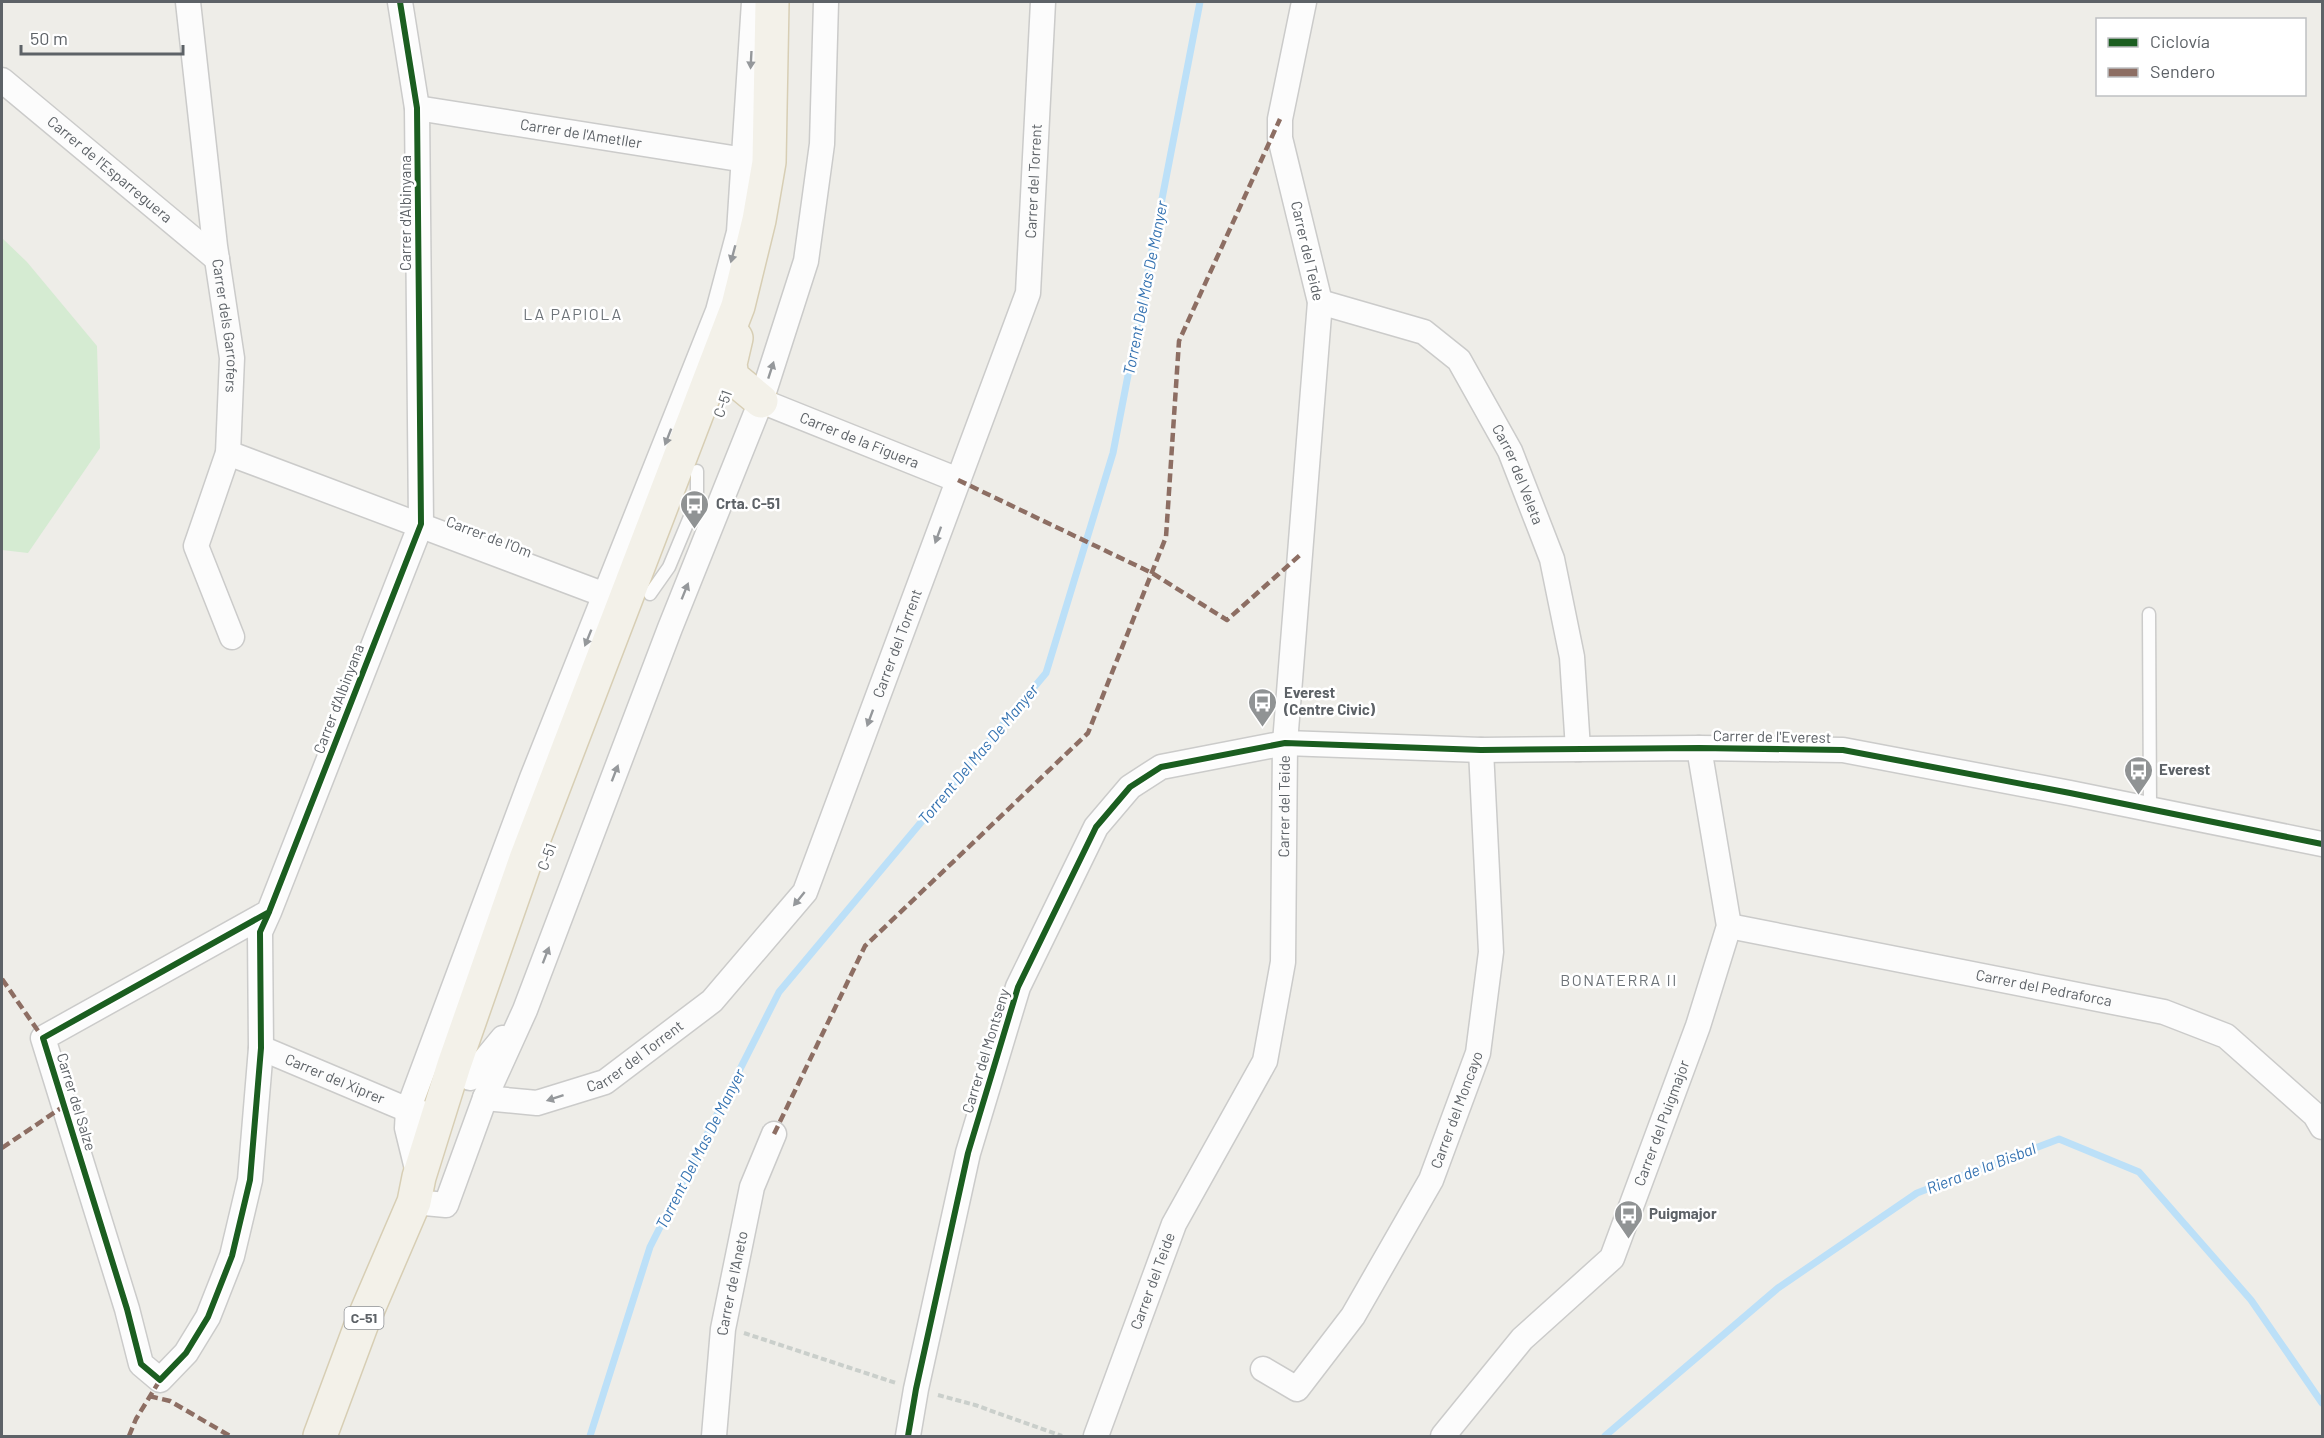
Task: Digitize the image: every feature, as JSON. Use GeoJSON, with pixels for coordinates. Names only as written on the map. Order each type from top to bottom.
{"type":"FeatureCollection","features":[{"type":"Feature","properties":{"kind":"main road","name":"C-51"},"geometry":{"type":"LineString","coordinates":[[416,1190],[423,1113],[526,859],[738,306],[759,220],[769,162],[772,2]]}},
{"type":"Feature","properties":{"kind":"main road","name":"C-51"},"geometry":{"type":"LineString","coordinates":[[320,1437],[362,1323],[416,1190],[452,1123],[478,1088],[511,1006],[517,939],[570,796],[574,761],[626,626],[626,599],[697,471],[753,319],[776,235],[788,163],[791,2]]}},
{"type":"Feature","properties":{"kind":"main road"},"geometry":{"type":"LineString","coordinates":[[761,401],[732,377],[730,364],[733,346],[770,217],[765,185]]}},
{"type":"Feature","properties":{"kind":"main road"},"geometry":{"type":"LineString","coordinates":[[423,1113],[448,1106],[478,1027],[511,1006]]}},
{"type":"Feature","properties":{"kind":"street","name":"Carrer dels Garrofers"},"geometry":{"type":"LineString","coordinates":[[188,2],[217,259],[232,358],[228,453],[196,546],[232,637]]}},
{"type":"Feature","properties":{"kind":"street","name":"Carrer d'Albinyana"},"geometry":{"type":"LineString","coordinates":[[160,1380],[186,1353],[208,1317],[232,1256],[250,1180],[261,1048],[260,932],[421,524],[417,108],[400,2]]}},
{"type":"Feature","properties":{"kind":"street"},"geometry":{"type":"LineString","coordinates":[[626,599],[718,311],[739,232],[754,2]]}},
{"type":"Feature","properties":{"kind":"street"},"geometry":{"type":"LineString","coordinates":[[511,1006],[670,628],[761,401],[806,261],[822,144],[826,2]]}},
{"type":"Feature","properties":{"kind":"street","name":"Carrer del Torrent"},"geometry":{"type":"LineString","coordinates":[[478,1088],[507,1102],[537,1103],[605,1082],[712,1001],[805,892],[1028,293],[1043,2]]}},
{"type":"Feature","properties":{"kind":"street","name":"Carrer del Teide"},"geometry":{"type":"LineString","coordinates":[[1096,1437],[1174,1224],[1265,1061],[1283,962],[1285,743],[1320,302],[1280,138],[1280,119],[1305,2]]}},
{"type":"Feature","properties":{"kind":"street"},"geometry":{"type":"LineString","coordinates":[[748,105],[771,74]]}},
{"type":"Feature","properties":{"kind":"street","name":"Carrer de l'Esparreguera"},"geometry":{"type":"LineString","coordinates":[[2,80],[217,259]]}},
{"type":"Feature","properties":{"kind":"street","name":"Carrer de l'Ametller"},"geometry":{"type":"LineString","coordinates":[[417,108],[745,160]]}},
{"type":"Feature","properties":{"kind":"street","name":"Carrer del Veleta"},"geometry":{"type":"LineString","coordinates":[[1320,302],[1424,332],[1459,360],[1510,452],[1552,559],[1572,657],[1578,749]]}},
{"type":"Feature","properties":{"kind":"street","name":"Carrer de la Figuera"},"geometry":{"type":"LineString","coordinates":[[761,401],[958,480]]}},
{"type":"Feature","properties":{"kind":"street","name":"Carrer de l'Om"},"geometry":{"type":"LineString","coordinates":[[228,453],[626,599]]}},
{"type":"Feature","properties":{"kind":"street","name":"Carrer de l'Everest"},"geometry":{"type":"LineString","coordinates":[[1285,743],[1481,750],[1699,748],[1843,750],[2322,844]]}},
{"type":"Feature","properties":{"kind":"street","name":"Carrer del Montseny"},"geometry":{"type":"LineString","coordinates":[[908,1437],[916,1389],[968,1153],[1018,987],[1096,827],[1130,787],[1161,766],[1285,743]]}},
{"type":"Feature","properties":{"kind":"street","name":"Carrer del Puigmajor"},"geometry":{"type":"LineString","coordinates":[[1443,1437],[1522,1339],[1612,1258],[1698,1026],[1729,926],[1699,748]]}},
{"type":"Feature","properties":{"kind":"street","name":"Carrer del Moncayo"},"geometry":{"type":"LineString","coordinates":[[1263,1369],[1297,1389],[1353,1316],[1431,1180],[1478,1053],[1491,952],[1481,750]]}},
{"type":"Feature","properties":{"kind":"street","name":"Carrer del Salze"},"geometry":{"type":"LineString","coordinates":[[160,1380],[141,1364],[127,1309],[43,1038],[269,912]]}},
{"type":"Feature","properties":{"kind":"street","name":"Carrer del Pedraforca"},"geometry":{"type":"LineString","coordinates":[[1729,926],[2164,1012],[2226,1036],[2320,1117]]}},
{"type":"Feature","properties":{"kind":"street","name":"Carrer del Xiprer"},"geometry":{"type":"LineString","coordinates":[[261,1048],[423,1113]]}},
{"type":"Feature","properties":{"kind":"street"},"geometry":{"type":"LineString","coordinates":[[416,1190],[446,1205],[478,1088]]}},
{"type":"Feature","properties":{"kind":"street","name":"Carrer de l'Aneto"},"geometry":{"type":"LineString","coordinates":[[714,1437],[723,1329],[752,1187],[774,1134]]}},
{"type":"Feature","properties":{"kind":"lane"},"geometry":{"type":"LineString","coordinates":[[2149,614],[2150,809]]}},
{"type":"Feature","properties":{"kind":"green space"},"geometry":{"type":"Polygon","coordinates":[[[2,238],[27,262],[97,346],[100,448],[28,553],[2,550],[2,238]]]}},
{"type":"Feature","properties":{"kind":"waterway","name":"Torrent Del Mas De Manyer"},"geometry":{"type":"LineString","coordinates":[[590,1436],[650,1247],[779,992],[1046,673],[1113,453],[1200,2]]}},
{"type":"Feature","properties":{"kind":"waterway","name":"Riera de la Bisbal"},"geometry":{"type":"LineString","coordinates":[[1605,1436],[1778,1288],[1917,1193],[2059,1139],[2139,1172],[2251,1300],[2322,1403]]}},
{"type":"Feature","properties":{"kind":"marked path"},"geometry":{"type":"LineString","coordinates":[[774,1134],[865,946],[1088,733],[1166,537],[1179,341],[1280,119]]}},
{"type":"Feature","properties":{"kind":"marked path"},"geometry":{"type":"LineString","coordinates":[[958,480],[1152,573],[1227,620],[1300,555]]}},
{"type":"Feature","properties":{"kind":"marked path"},"geometry":{"type":"LineString","coordinates":[[2,979],[43,1038]]}},
{"type":"Feature","properties":{"kind":"marked path"},"geometry":{"type":"LineString","coordinates":[[2,1148],[64,1106]]}},
{"type":"Feature","properties":{"kind":"marked path"},"geometry":{"type":"LineString","coordinates":[[129,1436],[136,1419],[160,1380]]}},
{"type":"Feature","properties":{"kind":"marked path"},"geometry":{"type":"LineString","coordinates":[[149,1396],[170,1401],[230,1436]]}},
{"type":"Feature","properties":{"kind":"cycle path"},"geometry":{"type":"LineString","coordinates":[[269,912],[43,1038],[127,1309],[141,1364],[160,1380],[186,1353],[208,1317],[232,1256],[250,1180],[261,1048],[260,932],[269,912],[421,524],[417,108],[400,2]]}},
{"type":"Feature","properties":{"kind":"cycle path"},"geometry":{"type":"LineString","coordinates":[[908,1436],[916,1389],[968,1153],[1018,987],[1096,827],[1130,787],[1161,767],[1285,743],[1481,750],[1699,748],[1843,750],[2322,844]]}},
{"type":"Feature","properties":{"kind":"place","name":"Crta. C-51"},"geometry":{"type":"Point","coordinates":[695,530]}},
{"type":"Feature","properties":{"kind":"place","name":"Everest (Centre Civic)"},"geometry":{"type":"Point","coordinates":[1263,728]}},
{"type":"Feature","properties":{"kind":"place","name":"Everest"},"geometry":{"type":"Point","coordinates":[2138,796]}},
{"type":"Feature","properties":{"kind":"place","name":"Puigmajor"},"geometry":{"type":"Point","coordinates":[1628,1240]}},
{"type":"Feature","properties":{"kind":"district","name":"LA PAPIOLA"},"geometry":{"type":"Point","coordinates":[573,314]}},
{"type":"Feature","properties":{"kind":"district","name":"BONATERRA II"},"geometry":{"type":"Point","coordinates":[1619,980]}}]}
